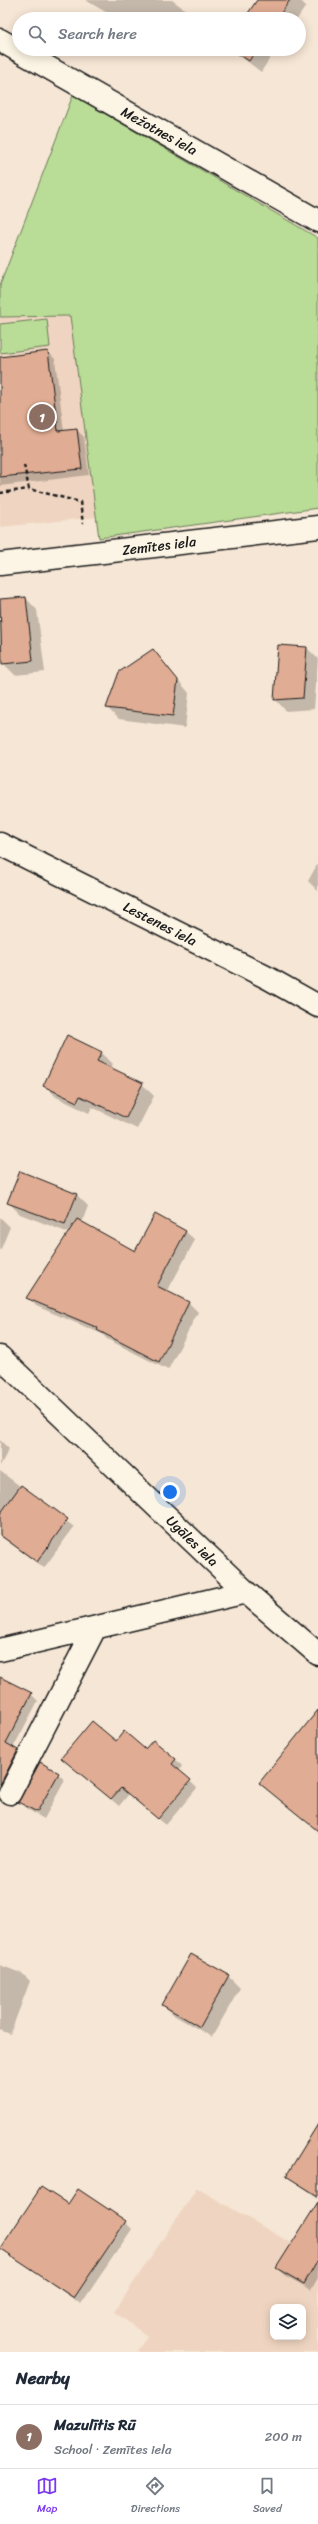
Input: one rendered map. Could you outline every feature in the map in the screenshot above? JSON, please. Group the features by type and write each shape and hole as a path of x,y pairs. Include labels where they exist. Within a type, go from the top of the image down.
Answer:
{"street":[{"name":"Mežotnes iela","path":"0,40 12,47"},
{"name":"Mežotnes iela","path":"28,56 318,221"},
{"name":"Zemītes iela","path":"0,564 318,527"},
{"name":"Lestenes iela","path":"0,844 268,978 318,1006"},
{"name":"Ugāles iela","path":"0,1358 246,1592 318,1654"},
{"path":"0,1650 246,1592"},
{"path":"10,1793 95,1628"}],"path":[{"path":"24,465 29,489"},
{"path":"0,493 29,489 80,502 87,554"}],"shaded area":[{"path":"70,316 98,517 0,527 0,317"},
{"path":"197,2188 318,2259 318,2352 137,2352 147,2336 114,2312"}],"green space":[{"path":"73,95 318,238 318,508 99,538 70,316 0,317 0,285"},
{"path":"47,319 50,347 0,353 0,324"}],"building":[{"path":"257,0 290,0 282,12 249,12"},
{"path":"242,56 252,56 249,61"},
{"path":"48,351 58,431 77,429 82,469 0,477 0,357"},
{"path":"26,597 33,661 2,664 0,599"},
{"path":"278,645 307,647 303,698 274,700"},
{"path":"153,649 178,680 173,716 106,708 119,672"},
{"path":"67,1035 102,1052 97,1061 143,1083 126,1118 80,1096 77,1102 43,1086"},
{"path":"20,1171 77,1194 65,1224 7,1203"},
{"path":"155,1214 186,1231 157,1286 189,1302 159,1362 97,1330 98,1328 26,1298 77,1219 135,1251"},
{"path":"21,1485 68,1519 37,1562 0,1535 0,1514"},
{"path":"0,1677 32,1693 6,1743 18,1750 0,1785"},
{"path":"318,1710 318,1831 259,1783"},
{"path":"92,1721 116,1741 124,1731 145,1749 153,1740 176,1759 172,1764 191,1780 158,1819 121,1788 111,1799 61,1758"},
{"path":"40,1762 59,1773 37,1812 18,1802"},
{"path":"191,1954 229,1975 200,2027 162,2005"},
{"path":"318,2124 318,2196 286,2176"},
{"path":"41,2187 68,2204 78,2189 126,2221 74,2298 0,2249"},
{"path":"318,2202 318,2259 304,2284 276,2268"}],"place":[{"name":"Mazulītis Rū","path":"42,417"}]}
